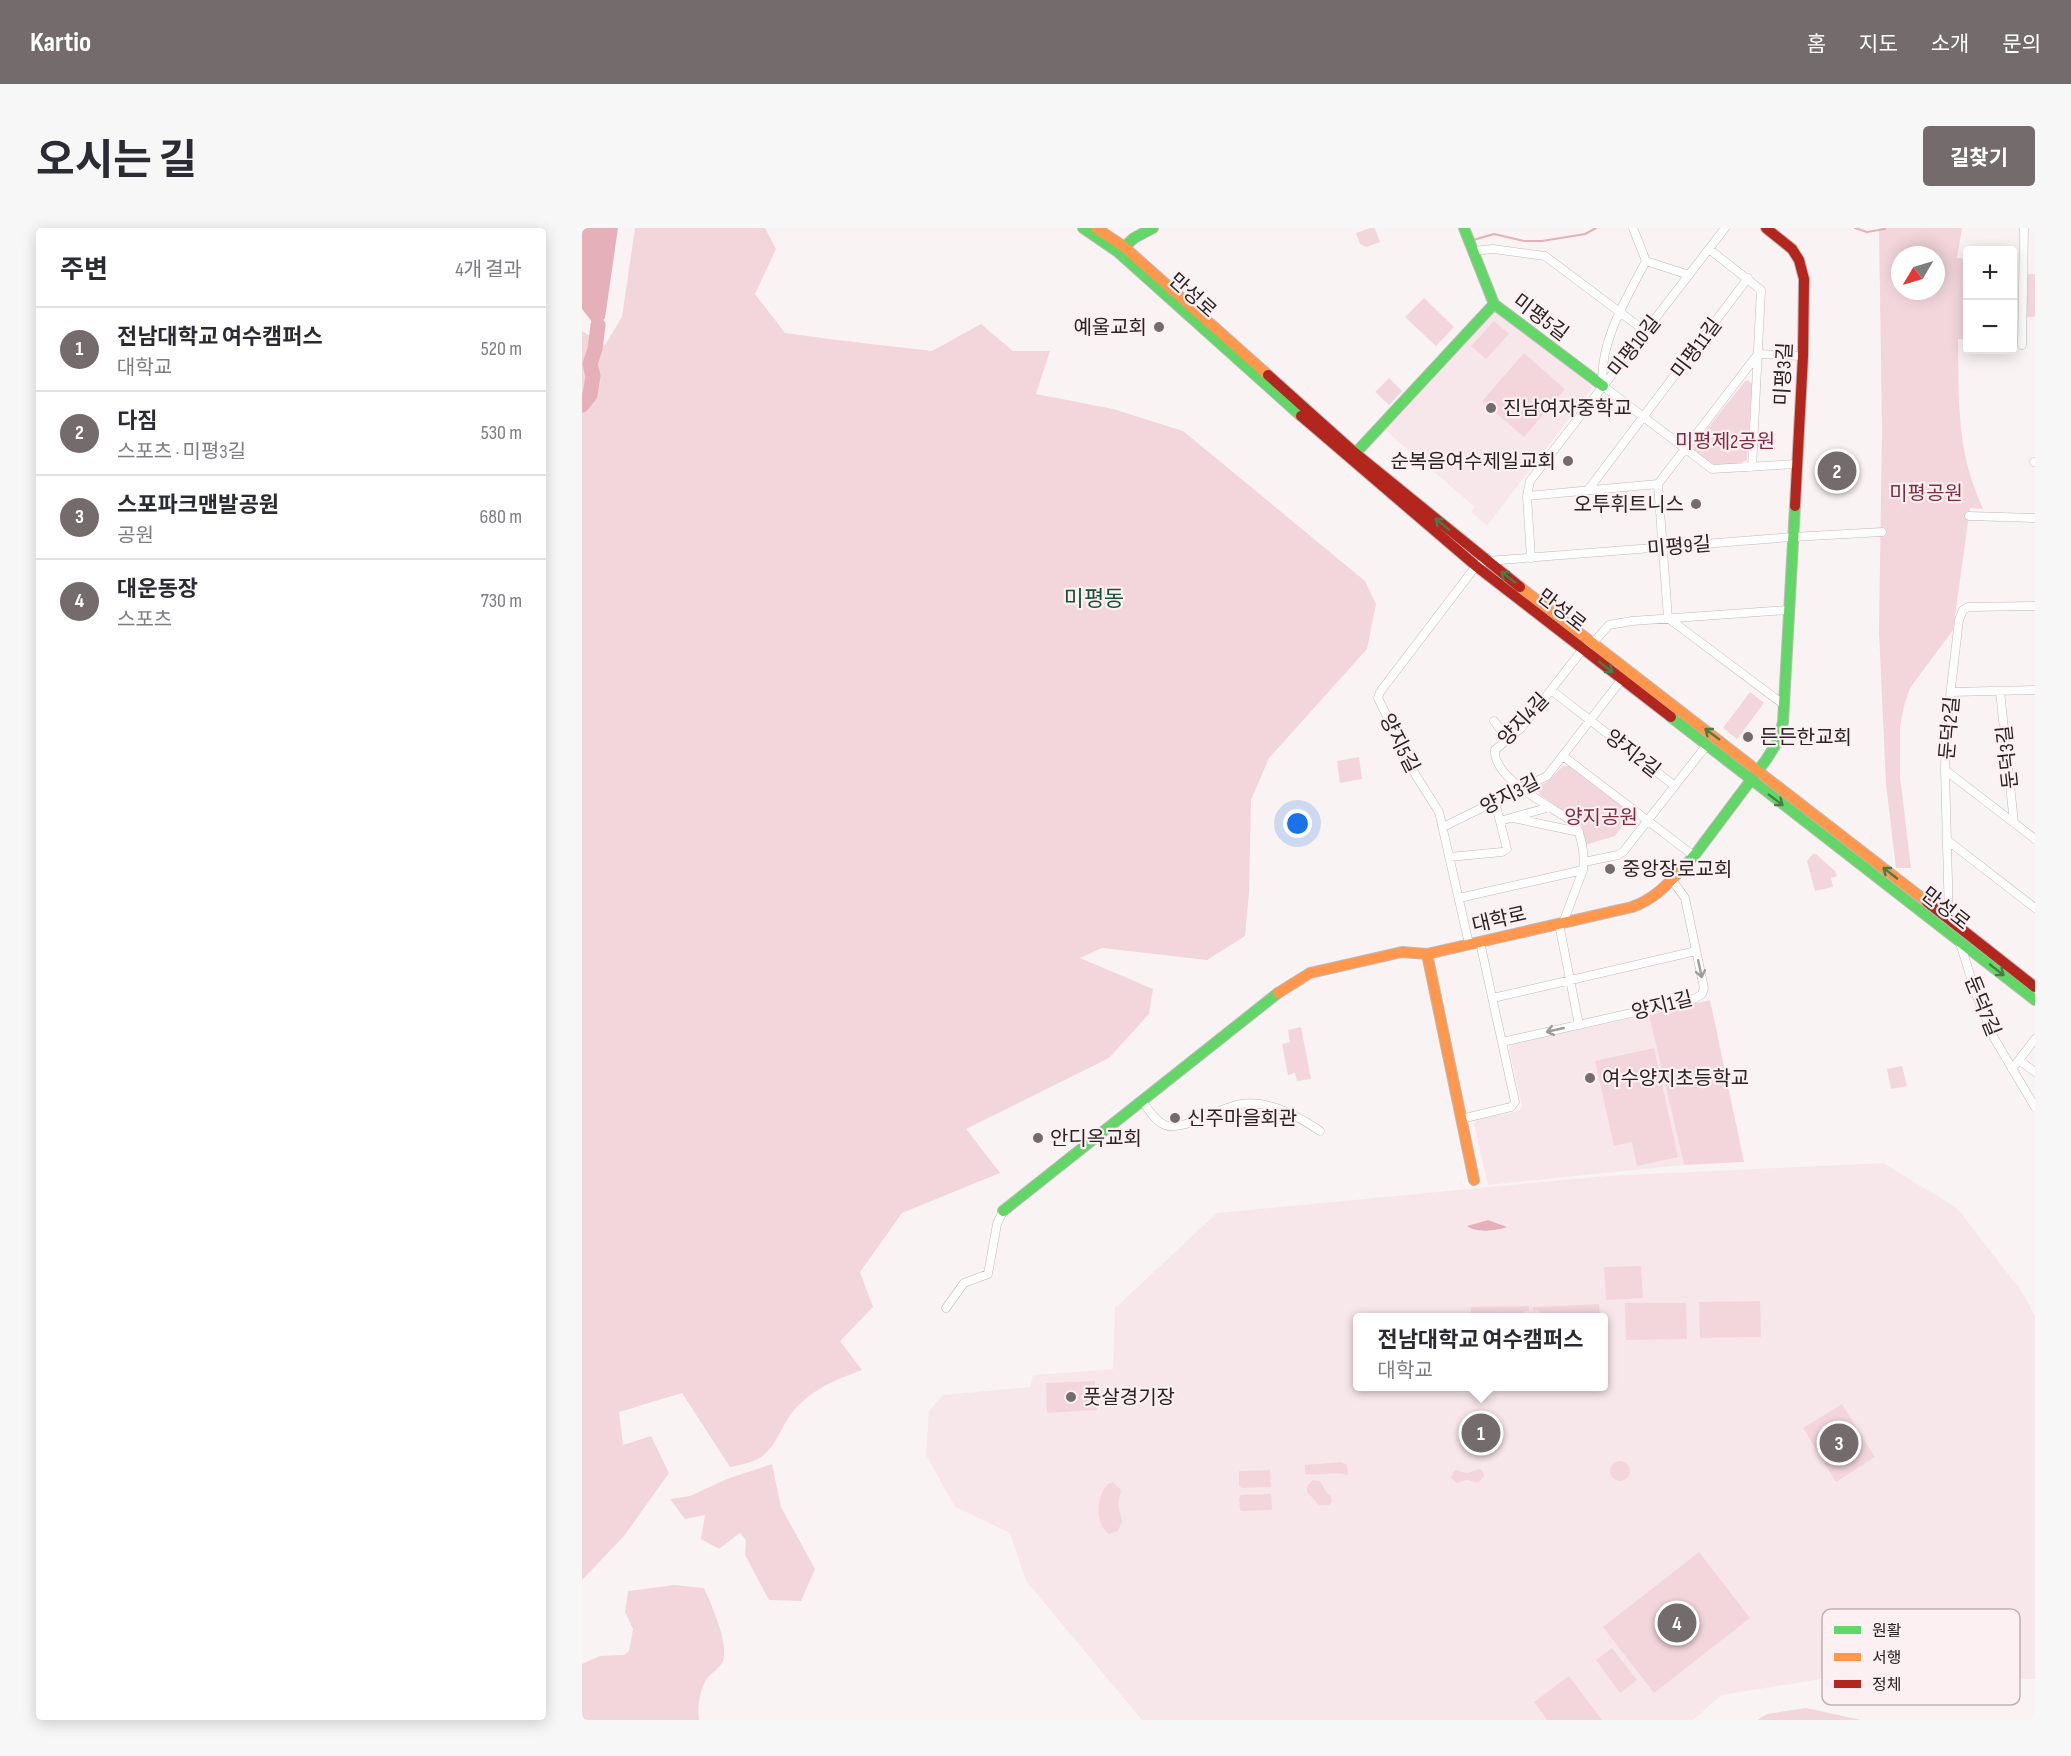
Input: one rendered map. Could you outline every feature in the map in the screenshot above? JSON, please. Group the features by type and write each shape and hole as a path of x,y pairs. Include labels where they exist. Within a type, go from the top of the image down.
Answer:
{"street":[{"name":"만성로","path":"1083,228 1121,249"},
{"name":"만성로","path":"1096,228 1476,566 1759,770 2035,987"},
{"path":"1121,249 1134,237 1153,228"},
{"name":"미평5길","path":"1464,228 1494,304 1603,386"},
{"path":"1634,228 1646,261 1619,311 1602,365 1603,386 1713,470 1797,464"},
{"name":"미평10길","path":"1531,558 1527,496 1529,485 1537,471 1725,228"},
{"name":"미평3길","path":"1751,780 1778,741 1783,722 1803,356 1802,269 1792,249 1766,228"},
{"path":"2022,345 2024,228"},
{"path":"1473,251 1493,249 1545,256 1645,331"},
{"path":"1708,249 1748,278 1759,287 1761,292 1752,467"},
{"path":"1646,261 1689,275"},
{"name":"미평11길","path":"1643,417 1748,278"},
{"path":"1352,456 1494,304"},
{"path":"1758,354 1803,356"},
{"path":"1758,354 1658,484 1662,547 1668,618 1783,704"},
{"path":"1588,490 1643,417"},
{"name":"만성로","path":"1352,456 1487,561 1588,646 1622,679 1706,746 2035,1000"},
{"path":"1527,496 1658,484"},
{"path":"1968,516 2035,518"},
{"name":"미평9길","path":"1476,566 1487,561 1882,532"},
{"name":"양지5길","path":"1475,943 1459,898 1438,809 1415,774 1378,697 1476,566"},
{"name":"둔덕2길","path":"1949,919 1946,730 1958,623 1963,610 1968,608 2035,606"},
{"path":"1588,646 1612,624 1788,610"},
{"name":"양지4길","path":"1523,788 1507,777 1498,766 1495,749 1521,728 1588,646"},
{"name":"양지3길","path":"1443,828 1547,776 1622,679"},
{"path":"1551,690 1591,721"},
{"path":"1952,692 2035,690"},
{"name":"둔덕3길","path":"2000,691 2014,823"},
{"path":"1494,721 1508,739"},
{"name":"양지2길","path":"1591,721 1675,786"},
{"name":"양지2길","path":"1459,898 1621,854 1706,746"},
{"path":"1563,756 1694,856"},
{"path":"1945,770 2035,839"},
{"name":"대학로","path":"1003,1210 1302,976 1402,952 1427,954 1643,903 1659,893 1694,856 1751,780"},
{"path":"1523,788 1573,822 1579,832 1583,866 1561,924 1579,1025"},
{"path":"1449,857 1506,850 1495,802"},
{"path":"1500,821 1551,807"},
{"path":"1513,818 1579,832"},
{"path":"1947,840 2035,908"},
{"name":"양지1길","path":"1502,1042 1698,997 1704,992 1685,898 1672,880"},
{"name":"둔덕7길","path":"1960,941 1984,1016 2035,1107"},
{"path":"1461,1119 1511,1107 1515,1104 1493,998 1475,943"},
{"path":"1493,998 1696,951"},
{"path":"1427,954 1474,1180"},
{"name":"둔덕7길","path":"2012,1069 2035,1039"},
{"path":"2019,1060 2035,1072"},
{"path":"1142,1101 1160,1122 1169,1126 1182,1124 1234,1106 1248,1104 1293,1115 1320,1131"},
{"path":"946,1308 964,1283 988,1274 997,1224 1003,1210"}],"shaded area":[{"path":"582,228 618,228 605,318 598,325 593,323 582,309"},
{"name":"진남여자중학교","path":"1496,310 1593,387 1487,526 1471,512 1475,507 1385,430"},
{"name":"여수양지초등학교","path":"1649,1015 1684,1165 1488,1185 1474,1124 1477,1120 1519,1111 1522,1106 1509,1049 1513,1043"},
{"path":"1883,1163 1957,1208 2022,1292 2035,1316 2035,1679 2020,1679 2020,1609 1822,1609 1822,1679 1722,1695 1693,1720 1142,1720 1026,1581 1010,1533 955,1507 926,1455 929,1411 943,1395 1030,1387 1033,1375 1113,1369 1115,1308 1217,1213 1606,1176"},
{"path":"1488,1220 1507,1227 1486,1231 1467,1226"}],"green space":[{"path":"635,228 765,228 776,249 755,294 785,333 932,351 981,324 1013,351 1050,351 1036,394 1113,409 1183,431 1365,581 1376,604 1367,649 1269,758 1251,800 1249,892 1245,936 1207,960 1102,948 1080,958 1153,989 1149,1014 1109,1058 966,1129 1000,1173 902,1213 860,1272 873,1307 840,1341 862,1370 826,1385 803,1401 795,1409 772,1446 761,1457 730,1467 682,1393 619,1412 623,1445 651,1436 669,1473 624,1536 582,1580 582,331 605,345 622,317"},
{"path":"1375,228 1380,242 1366,247 1360,244 1356,233"},
{"name":"미평공원","path":"1879,228 1962,228 1957,258 1963,259 1963,339 1958,339 1961,426 1968,466 1983,509 1970,508 1953,630 1910,688 1904,706 1900,727 1900,777 1911,868 1896,868 1886,784 1879,632 1882,430"},
{"path":"2027,274 2035,274 2035,317 2026,317"},
{"path":"1424,298 1454,327 1436,346 1405,317"},
{"path":"1494,321 1509,334 1486,359 1471,346"},
{"path":"1524,353 1565,389 1524,437 1482,401"},
{"path":"1389,378 1402,391 1389,405 1375,392"},
{"name":"미평제2공원","path":"1748,380 1752,384 1747,460 1725,466 1702,459 1693,447"},
{"path":"1750,692 1764,703 1737,739 1723,728"},
{"path":"1359,757 1362,779 1340,783 1337,761"},
{"name":"양지공원","path":"1563,766 1569,766 1632,814 1615,836 1585,845 1581,825 1577,820 1540,795 1536,787 1547,782"},
{"path":"1813,854 1816,854 1835,871 1837,876 1831,878 1833,887 1815,891 1807,861"},
{"path":"1710,1000 1744,1162 1684,1165 1649,1015"},
{"path":"1301,1027 1311,1079 1297,1081 1295,1073 1288,1075 1282,1044 1290,1042 1288,1030"},
{"path":"1654,1048 1678,1157 1637,1166 1632,1142 1614,1146 1595,1061"},
{"path":"1902,1066 1907,1086 1891,1089 1887,1069"},
{"path":"1641,1266 1643,1298 1606,1300 1604,1267"},
{"path":"1760,1301 1761,1337 1700,1338 1699,1302"},
{"path":"1625,1303 1686,1303 1687,1339 1626,1340"},
{"path":"1599,1304 1600,1313 1541,1313 1538,1310 1533,1311 1533,1307"},
{"path":"1529,1306 1529,1311 1471,1313 1471,1307"},
{"name":"풋살경기장","path":"1095,1381 1097,1410 1047,1413 1046,1383"},
{"path":"1842,1404 1875,1457 1836,1482 1803,1428"},
{"path":"1616,1461 1624,1461 1630,1467 1630,1475 1624,1481 1616,1481 1610,1475 1610,1467"},
{"path":"1341,1462 1347,1465 1348,1475 1305,1474 1305,1465"},
{"path":"772,1464 781,1507 815,1569 801,1601 769,1600 745,1555 746,1540 740,1533 719,1549 701,1539 705,1515 685,1519 670,1499 690,1496 727,1479"},
{"path":"1480,1469 1484,1476 1478,1483 1467,1480 1456,1483 1451,1477 1455,1470 1467,1473"},
{"path":"1270,1470 1271,1487 1242,1488 1239,1486 1239,1471"},
{"path":"1313,1480 1320,1481 1331,1496 1332,1502 1329,1505 1319,1505 1307,1492 1307,1486"},
{"path":"1113,1482 1121,1490 1118,1504 1122,1521 1118,1531 1109,1534 1101,1524 1098,1510 1104,1489"},
{"path":"1271,1494 1272,1510 1240,1510 1241,1495"},
{"path":"1699,1552 1750,1618 1654,1693 1603,1627"},
{"path":"674,1585 704,1588 722,1636 724,1656 721,1665 703,1685 698,1709 699,1720 582,1720 582,1664 600,1656 624,1655 629,1651 633,1629 625,1612 628,1591"},
{"path":"1612,1648 1637,1680 1620,1693 1596,1660"},
{"path":"1569,1676 1602,1720 1547,1720 1534,1702"},
{"path":"1806,1708 1861,1720 1757,1720 1767,1714"}],"waterway":[{"path":"1473,240 1494,234 1524,241 1542,241 1585,234 1596,228"},
{"path":"1855,228 1867,232 1885,229"},
{"path":"582,405 590,395 593,376 590,364 595,349 598,325"}],"traffic: fast":[{"path":"1083,228 1118,252 1301,416"},
{"path":"1119,252 1134,238 1153,228"},
{"path":"1464,228 1494,304 1603,386"},
{"path":"1351,458 1494,304"},
{"path":"1678,873 1694,856 1778,741 1783,722 1795,506"},
{"path":"1671,717 2035,1000"},
{"path":"1003,1211 1278,993"}],"traffic: slow":[{"path":"1096,228 1123,246 1268,375"},
{"path":"1520,587 1927,902"},
{"path":"1278,993 1310,973 1402,952 1427,954 1632,907 1657,893 1678,873"},
{"path":"1427,954 1474,1180"}],"traffic: jam":[{"path":"1766,228 1792,249 1799,260 1804,279 1803,356 1795,506"},
{"path":"1268,375 1355,453 1520,587"},
{"path":"1301,416 1476,566 1671,717"},
{"path":"1927,902 2035,987"}],"place":[{"name":"예울교회","path":"1159,327"},
{"name":"진남여자중학교","path":"1491,408"},
{"name":"순복음여수제일교회","path":"1568,461"},
{"name":"다짐","path":"1837,471"},
{"name":"오투휘트니스","path":"1696,504"},
{"name":"든든한교회","path":"1748,737"},
{"name":"중앙장로교회","path":"1610,869"},
{"name":"여수양지초등학교","path":"1590,1078"},
{"name":"신주마을회관","path":"1175,1118"},
{"name":"안디옥교회","path":"1038,1138"},
{"name":"풋살경기장","path":"1071,1397"},
{"name":"전남대학교 여수캠퍼스","path":"1481,1433"},
{"name":"스포파크맨발공원","path":"1839,1443"},
{"name":"대운동장","path":"1677,1623"}],"district":[{"name":"미평동","path":"1094,598"}]}
